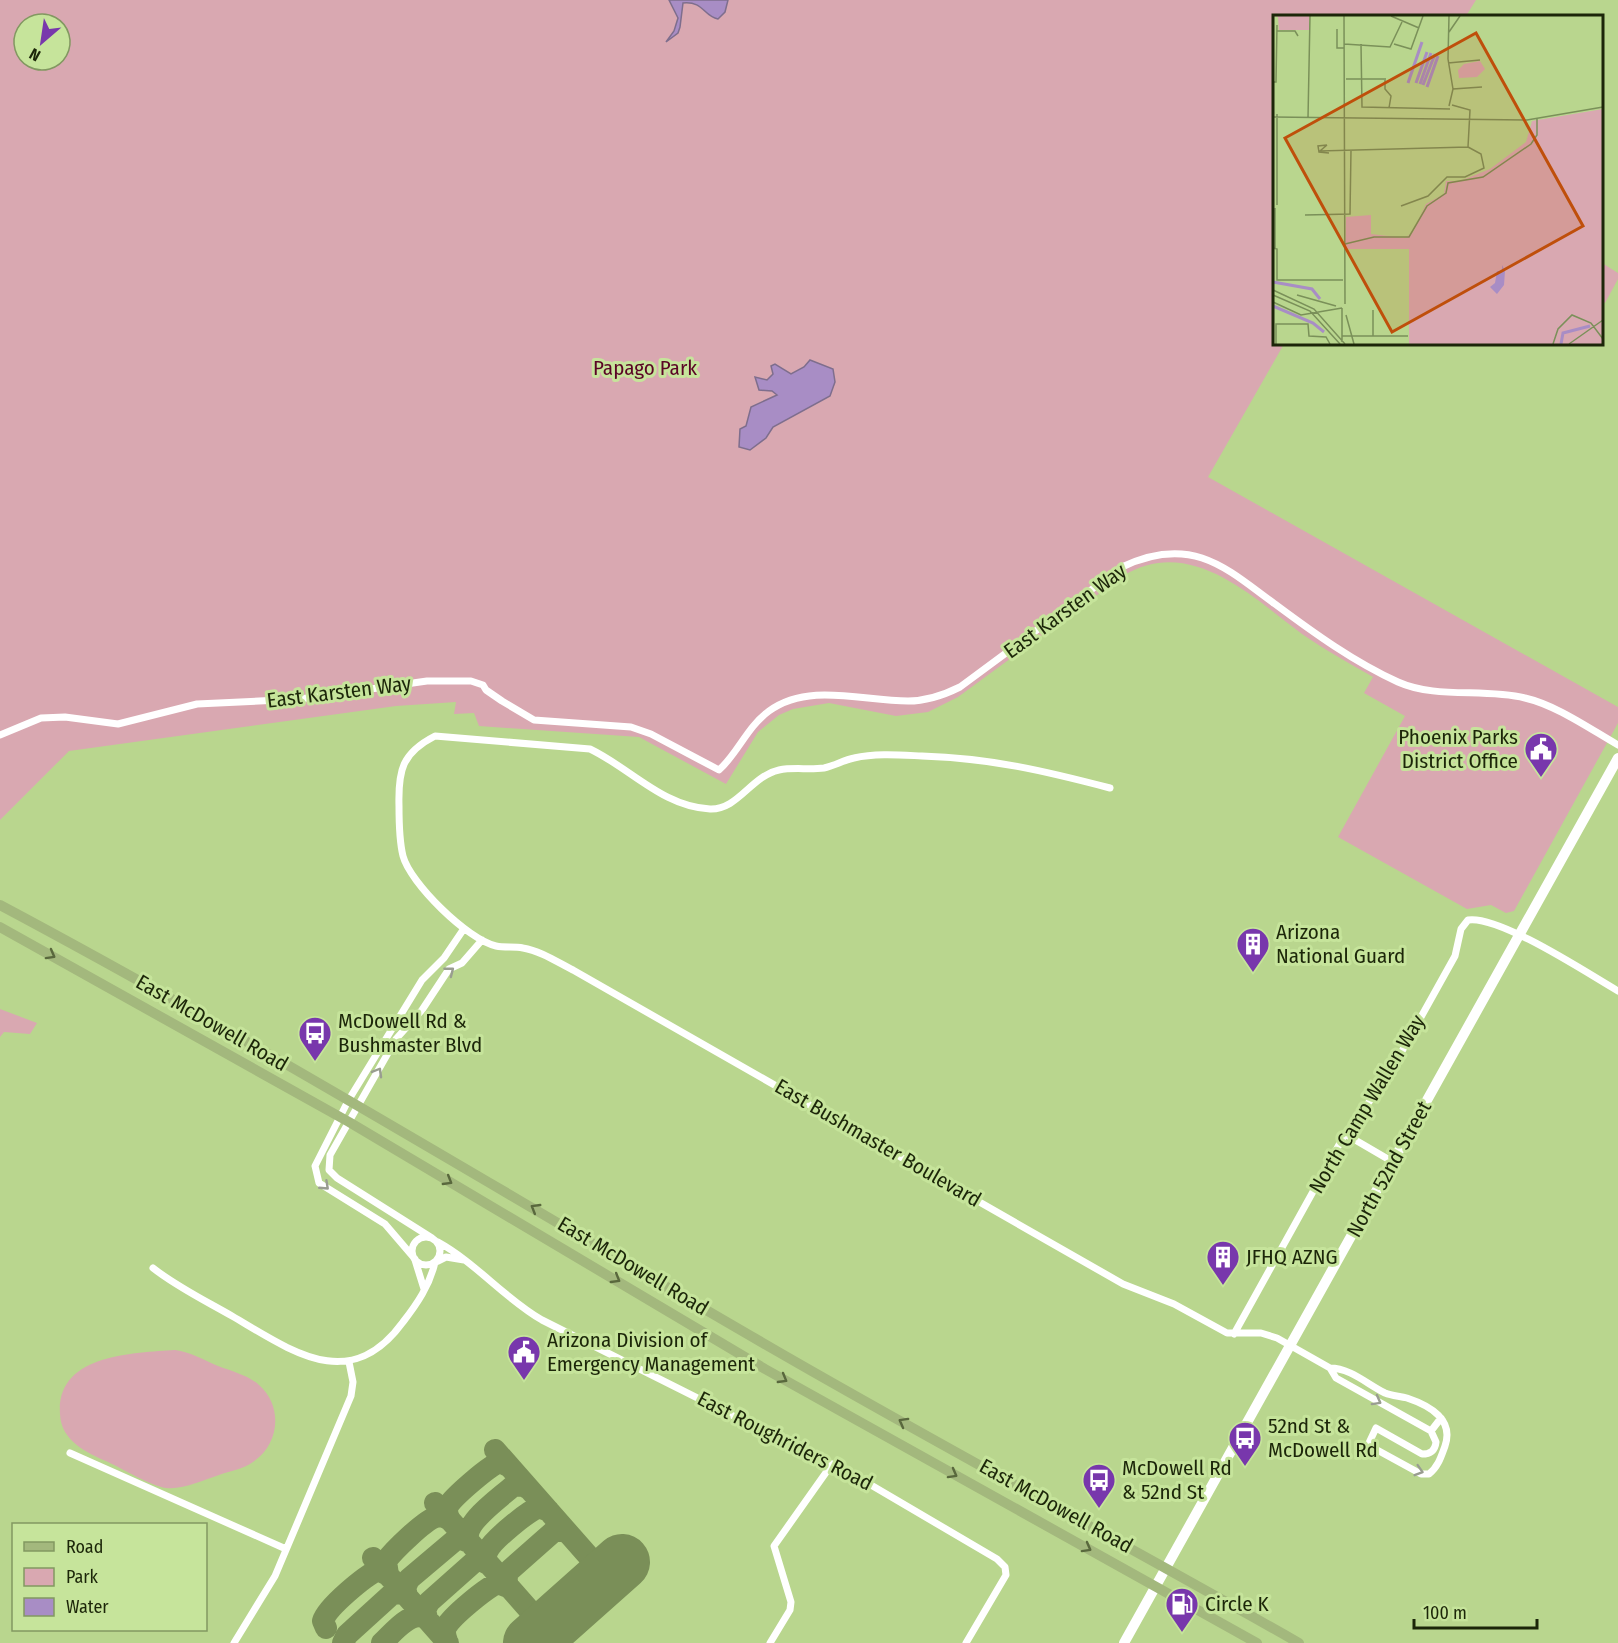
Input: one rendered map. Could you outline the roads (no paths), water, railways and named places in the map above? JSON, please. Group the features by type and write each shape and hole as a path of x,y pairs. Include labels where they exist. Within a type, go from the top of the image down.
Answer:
{"main road":[{"name":"North 52nd Street","path":"1124,1643 1618,758"},
{"name":"East McDowell Road","path":"0,904 353,1104 775,1351 1299,1643"},
{"name":"East McDowell Road","path":"0,927 344,1120 765,1369 1257,1643"}],"street":[{"name":"East Karsten Way","path":"0,735 41,718 65,717 118,724 197,704 290,699 453,680 483,685 486,690 502,701 534,720 631,727 668,742 719,770 730,760 756,721 787,702 815,696 907,701 940,696 960,687 1122,567 1143,558 1167,554 1190,555 1228,570 1339,649 1398,682 1418,688 1524,698 1545,704 1618,745"},
{"name":"East Bushmaster Boulevard","path":"1110,788 1027,766 965,757 899,755 855,758 824,768 779,770 761,776 725,808 710,809 659,793 610,758 590,749 435,736 416,746 403,764 398,783 400,834 406,864 446,914 463,930 496,946 522,948 539,953 573,970 824,1111 1104,1275 1173,1304 1216,1329 1234,1334 1262,1333 1290,1346"},
{"name":"North Camp Wallen Way","path":"1234,1334 1345,1134 1387,1078 1455,956 1461,929 1468,920 1480,918 1502,926 1519,936"},
{"path":"463,930 444,958 422,980 344,1120 316,1160 315,1173 319,1183 385,1224 415,1259 427,1265 446,1257 464,1260"},
{"path":"1519,936 1618,991"},
{"path":"353,1104 396,1039 422,1010 439,981 449,969 462,963 476,950 482,940"},
{"path":"153,1268 280,1344 315,1360 349,1362 381,1348 395,1333 424,1289 440,1255 435,1240 348,1186 329,1170 330,1155 344,1120"},
{"path":"1345,1134 1393,1162"},
{"path":"424,1289 412,1251 415,1242 423,1238 435,1240"},
{"name":"East Roughriders Road","path":"435,1240 460,1255 511,1299 542,1320 832,1464 997,1559 1005,1567 1006,1575 966,1643"},
{"path":"1290,1346 1330,1368 1341,1368 1390,1395 1407,1398 1441,1418 1446,1424 1448,1435 1436,1468 1429,1474 1421,1474 1368,1445 1376,1428 1427,1454 1433,1450 1436,1442 1431,1431 1336,1378 1330,1368"},
{"path":"234,1643 275,1576 319,1477 351,1396 353,1382 349,1362"},
{"path":"1431,1431 1441,1418"},
{"path":"70,1453 286,1549"},
{"path":"770,1643 790,1610 791,1602 774,1546 832,1464"}],"water":[{"path":"669,0 728,0 725,12 718,19 695,4 683,3 678,33 666,42 674,31 678,18"},
{"path":"810,360 833,369 835,382 830,396 773,427 766,438 750,450 739,447 740,429 746,426 751,407 777,395 772,391 759,390 755,377 767,380 773,374 771,366 775,364 791,374 804,367"}],"place":[{"name":"Phoenix Parks District Office","path":"1541,778"},
{"name":"Arizona National Guard","path":"1253,973"},
{"name":"McDowell Rd & Bushmaster Blvd","path":"315,1062"},
{"name":"JFHQ AZNG","path":"1223,1286"},
{"name":"Arizona Division of Emergency Management","path":"524,1381"},
{"name":"52nd St & McDowell Rd","path":"1245,1467"},
{"name":"McDowell Rd & 52nd St","path":"1099,1509"},
{"name":"Circle K","path":"1182,1633"}],"park label":[{"name":"Papago Park","path":"645,368"}]}
